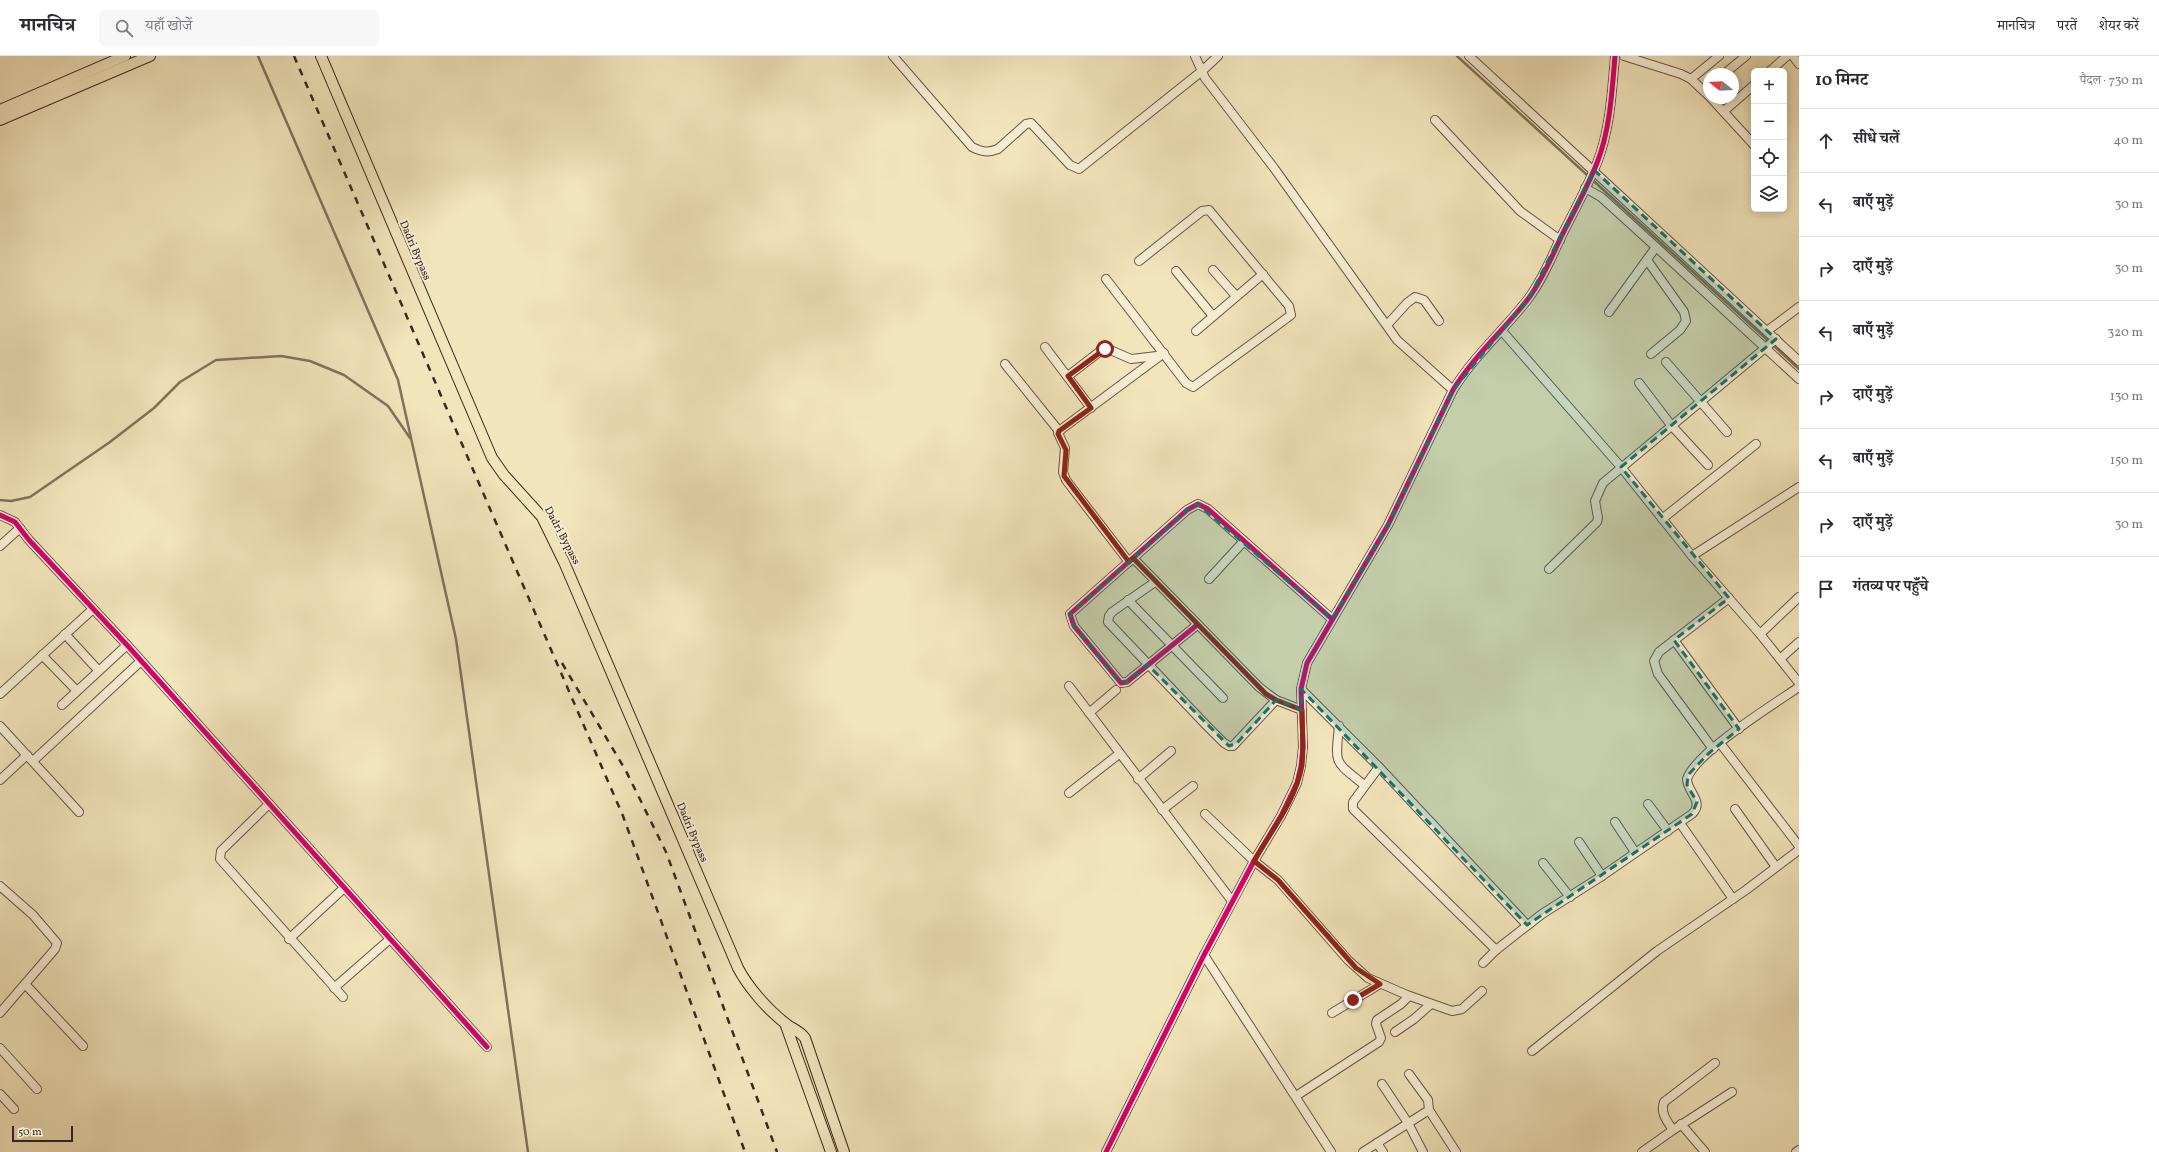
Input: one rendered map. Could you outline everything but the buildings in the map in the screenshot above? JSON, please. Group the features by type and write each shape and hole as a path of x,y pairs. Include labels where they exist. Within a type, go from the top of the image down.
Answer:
{"main road":[{"path":"0,110 125,56"},
{"path":"0,120 150,56"},
{"name":"Dadri Bypass","path":"321,56 492,458 504,475 542,517 581,601 738,968 749,986 785,1024 799,1030 805,1038 844,1152"},
{"name":"Dadri Bypass","path":"785,1024 831,1152"}],"street":[{"path":"893,56 972,147 983,152 992,152 998,149 1026,124 1032,123 1070,165 1079,169 1202,71 1218,56"},
{"path":"1195,56 1202,71 1397,340 1453,390"},
{"path":"1469,56 1592,172 1767,331 1771,343 1797,356"},
{"path":"1106,1152 1204,955 1254,861 1281,816 1297,783 1302,766 1301,689 1307,663 1388,525 1453,390 1462,375 1502,331 1529,298 1542,276 1586,186 1604,140 1610,110 1615,56"},
{"path":"1624,56 1691,79 1703,88"},
{"path":"1691,79 1719,56"},
{"path":"1731,68 1746,56"},
{"path":"1773,68 1786,56"},
{"path":"1793,56 1799,64"},
{"path":"1724,111 1751,88"},
{"path":"1717,104 1751,142"},
{"path":"1435,120 1515,206 1530,220 1560,240"},
{"path":"1586,186 1601,197 1656,247 1771,343 1799,379"},
{"path":"1106,279 1162,354 1190,386 1196,386 1291,315 1289,306 1212,212 1206,209 1139,261"},
{"path":"1610,312 1656,247"},
{"path":"1648,260 1684,312 1686,321 1680,330 1651,354"},
{"path":"1214,270 1236,296"},
{"path":"1176,271 1213,316"},
{"path":"1196,331 1263,274"},
{"path":"1387,325 1406,303 1415,297 1424,300 1439,321"},
{"path":"1767,331 1799,307"},
{"path":"1502,331 1621,467 1692,556 1760,634 1799,683"},
{"path":"1549,569 1597,522 1598,518 1595,505 1597,495 1603,483 1771,343"},
{"path":"1045,347 1091,408"},
{"path":"1068,376 1103,349 1108,349 1131,359 1162,354"},
{"path":"1059,431 1162,354"},
{"path":"1666,362 1702,401 1727,432"},
{"path":"1005,364 1059,431 1058,434 1066,450 1064,476 1131,560 1155,582 1259,687 1276,700 1302,710"},
{"path":"1639,383 1671,425 1708,465"},
{"path":"1662,519 1756,444"},
{"path":"1692,556 1799,487"},
{"path":"1197,625 1127,682 1121,683 1074,626 1070,618 1072,610 1196,504 1208,509 1332,619"},
{"path":"0,515 13,520 29,540 141,660 486,1047"},
{"path":"0,546 20,528"},
{"path":"1209,578 1244,541"},
{"path":"1155,582 1128,600 1109,616 1108,622 1228,746 1234,746 1276,700"},
{"path":"1760,634 1799,597"},
{"path":"1713,749 1654,667 1655,657 1674,640 1729,598"},
{"path":"1128,600 1223,698"},
{"path":"0,694 93,609"},
{"path":"65,634 98,670"},
{"path":"1674,640 1739,729"},
{"path":"1780,659 1799,642"},
{"path":"62,705 98,670 127,645"},
{"path":"42,655 77,691"},
{"path":"33,761 141,660"},
{"path":"1069,686 1119,754 1232,901"},
{"path":"1483,963 1496,950 1527,925 1602,876 1692,814 1697,807 1697,802 1687,785 1688,775 1720,743 1799,687"},
{"path":"1301,689 1379,767 1527,925"},
{"path":"1089,713 1116,690"},
{"path":"0,726 79,812"},
{"path":"1339,726 1336,754 1337,762 1364,785"},
{"path":"1720,743 1799,846"},
{"path":"1138,779 1171,751"},
{"path":"1069,793 1119,754"},
{"path":"0,780 27,755"},
{"path":"1379,767 1364,785 1353,802 1354,812 1496,950"},
{"path":"1162,810 1193,786"},
{"path":"269,804 221,851 220,859 343,997"},
{"path":"1648,804 1668,831"},
{"path":"1735,809 1776,867"},
{"path":"1205,814 1289,892 1356,968 1380,984 1431,1004 1455,1011 1462,1009 1482,991"},
{"path":"1615,822 1635,852"},
{"path":"1680,823 1733,899"},
{"path":"1579,842 1602,876"},
{"path":"1532,1051 1657,951 1733,899 1799,850"},
{"path":"1543,863 1570,897"},
{"path":"0,886 25,907 57,941 54,949 0,1013"},
{"path":"289,938 344,888"},
{"path":"334,988 390,939"},
{"path":"1204,955 1331,1152"},
{"path":"25,984 83,1046"},
{"path":"1332,1013 1380,984"},
{"path":"1296,1096 1379,1042 1381,1038 1376,1024 1377,1020 1403,1003 1409,996"},
{"path":"1395,1032 1417,1017 1431,1004"},
{"path":"0,1048 37,1089"},
{"path":"1673,1130 1664,1116 1662,1108 1664,1102 1715,1063"},
{"path":"1409,1074 1428,1100 1429,1110 1456,1152"},
{"path":"1382,1084 1408,1123 1423,1152"},
{"path":"1642,1152 1681,1124 1732,1092"},
{"path":"0,1094 14,1109"},
{"path":"1363,1152 1408,1123 1424,1115 1429,1110"},
{"path":"1681,1124 1706,1152"},
{"path":"1377,1143 1383,1152"}],"highlighted area":[{"path":"1594,170 1776,339 1621,467 1729,598 1674,640 1739,729 1709,753 1688,775 1687,785 1697,802 1692,814 1527,925 1301,689 1302,710 1276,700 1237,743 1229,746 1148,665 1127,682 1118,681 1074,626 1070,614 1187,510 1198,504 1332,619 1388,525 1453,390 1529,298"}],"waterway":[{"path":"258,56 398,380 456,639 528,1152"},
{"path":"1457,56 1799,369"},
{"path":"0,500 11,501 30,497 110,442 154,408 180,382 216,360 281,356 310,361 344,375 388,406 410,438"}],"railway":[{"path":"294,56 623,816 745,1152"},
{"path":"562,663 626,771 666,852 777,1152"}],"cycle path":[{"path":"1106,1152 1204,955 1254,861 1281,816 1297,783 1303,747 1301,689 1307,663 1388,525 1453,390 1470,366 1519,310 1538,284 1589,181 1597,163 1608,124 1615,56"},
{"path":"1197,625 1127,682 1121,683 1074,626 1070,614 1187,510 1198,504 1208,509 1332,619"},
{"path":"0,515 15,522 29,540 127,645 487,1047"}],"route":[{"path":"1105,349 1100,351 1068,376 1091,408 1059,431 1058,434 1066,450 1063,472 1064,476 1070,486 1129,562 1133,558 1186,614 1266,694 1276,700 1302,710 1302,766 1297,783 1281,816 1254,861 1278,880 1356,968 1368,978 1380,984 1353,1000"}]}
